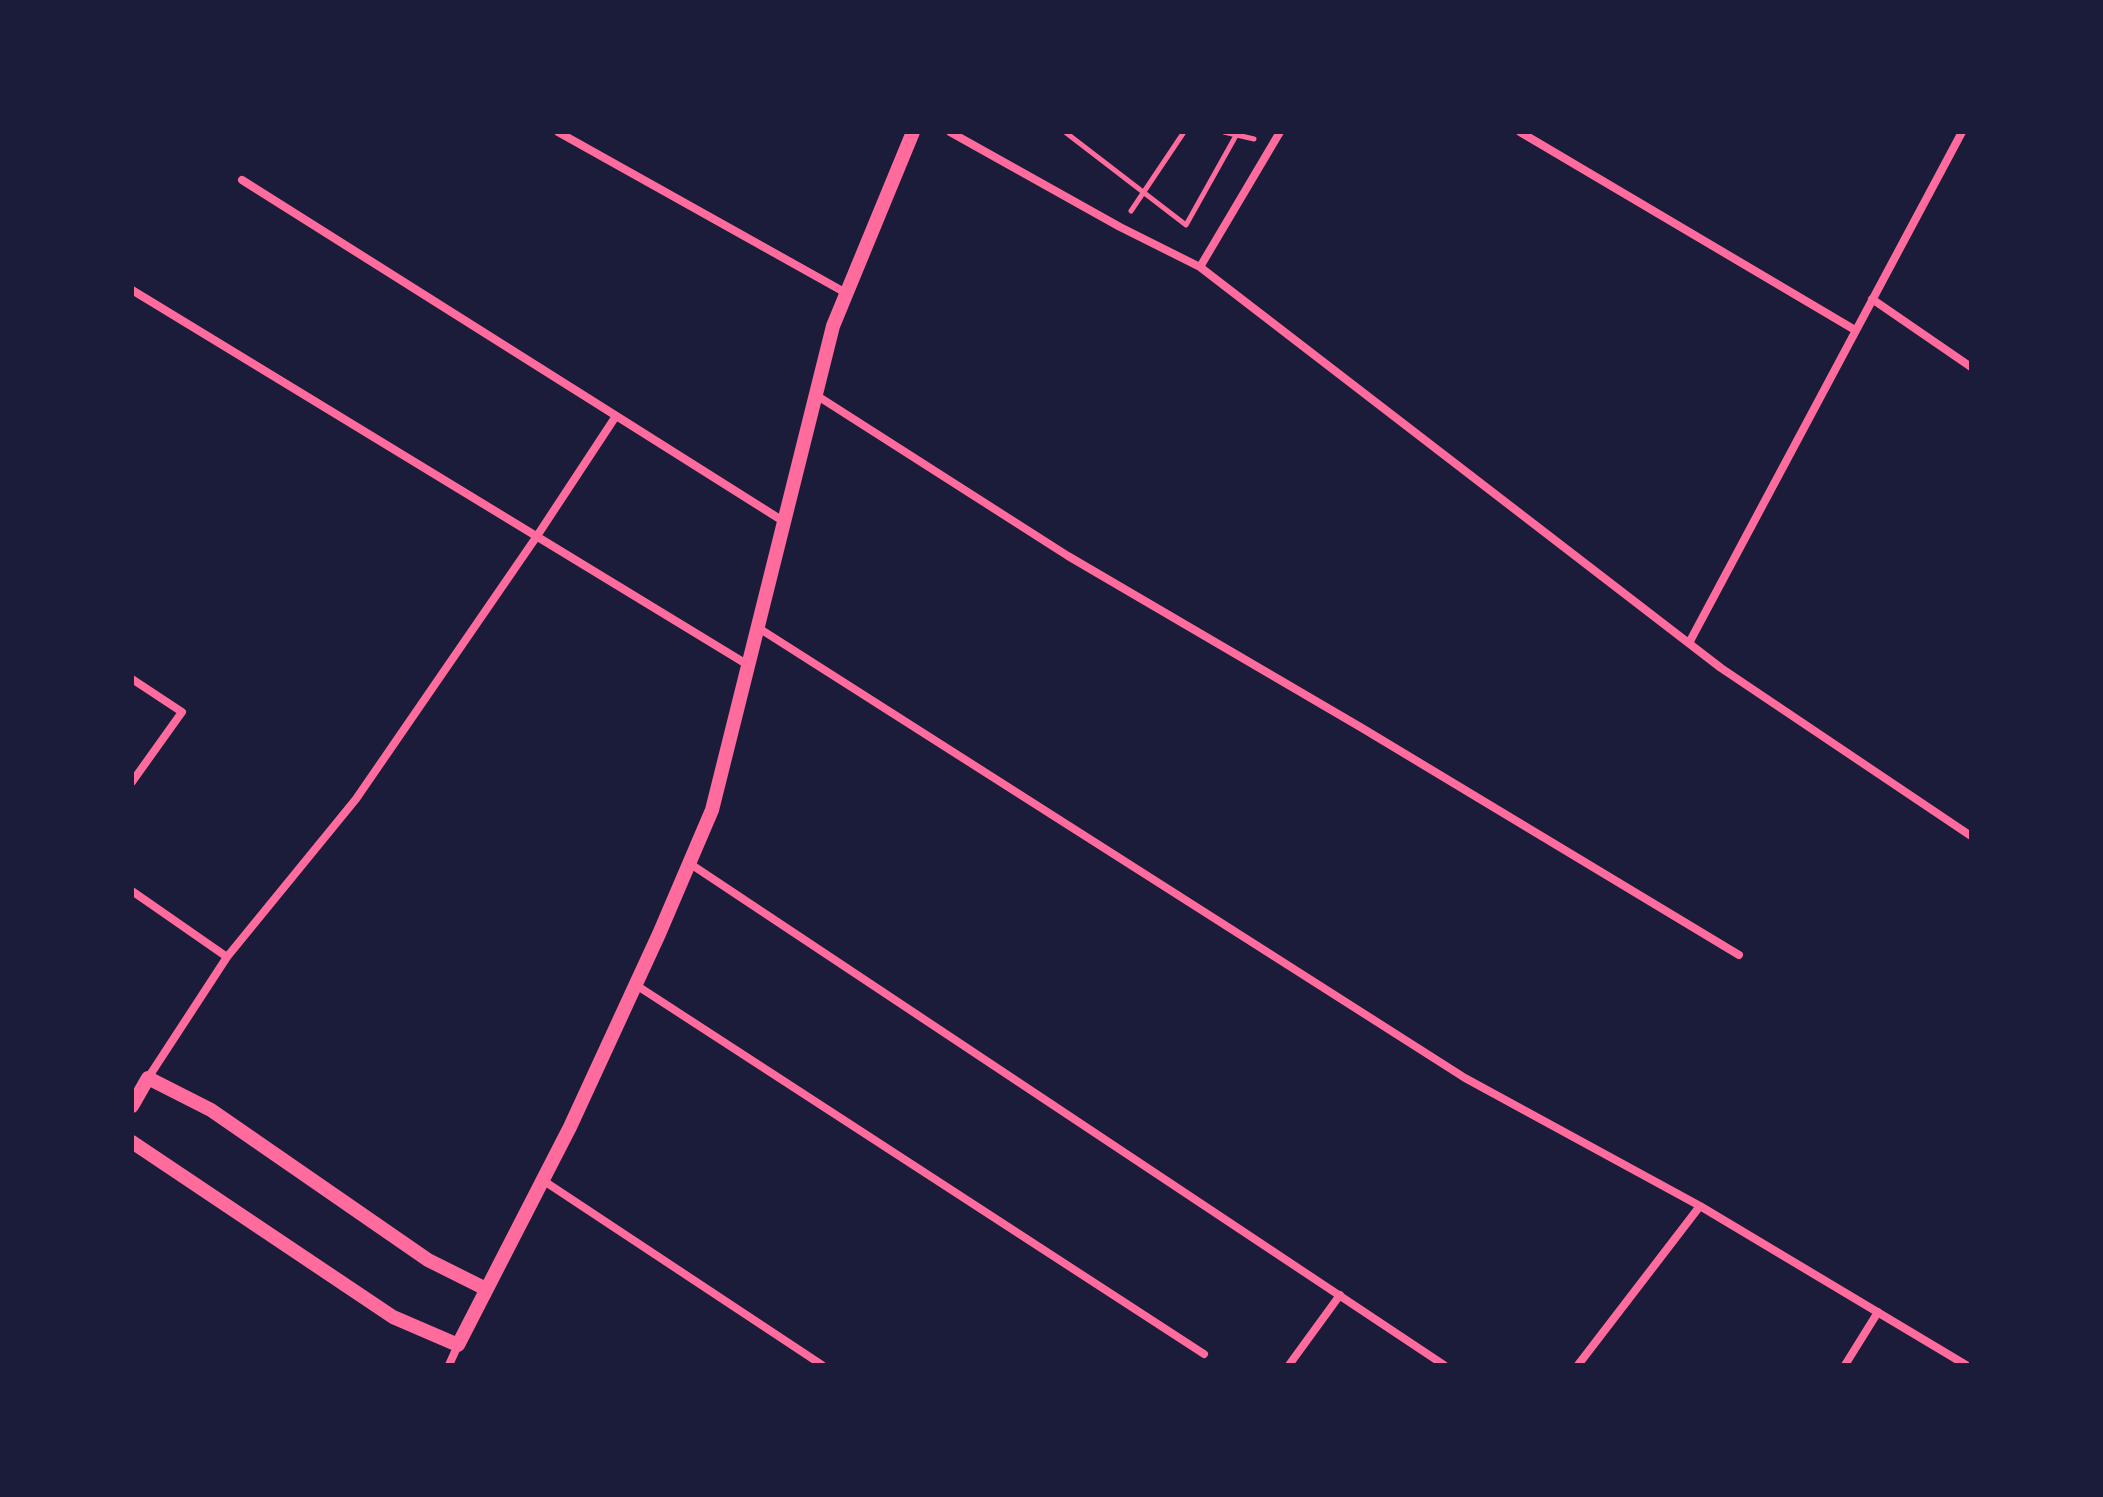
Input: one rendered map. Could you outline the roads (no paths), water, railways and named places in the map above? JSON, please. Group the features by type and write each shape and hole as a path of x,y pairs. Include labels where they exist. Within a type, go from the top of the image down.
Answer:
{"street":[{"path":"558,132 846,293"},
{"path":"449,1365 544,1181 636,985 712,810 833,326 913,132"},
{"path":"950,132 1120,227 1200,267 1721,668 1971,836"},
{"path":"1200,267 1280,132"},
{"path":"1520,132 1855,330"},
{"path":"1689,643 1962,132"},
{"path":"242,180 783,521"},
{"path":"132,290 748,665"},
{"path":"1872,299 1971,367"},
{"path":"816,395 1068,556 1362,728 1739,955"},
{"path":"132,1106 227,957 356,799 616,416"},
{"path":"757,627 1465,1078 1700,1206 1966,1365"},
{"path":"132,679 182,712 132,782"},
{"path":"689,863 1444,1365"},
{"path":"132,891 227,957"},
{"path":"636,985 1204,1354"},
{"path":"148,1078 211,1110 428,1260 486,1289"},
{"path":"132,1142 393,1317 458,1345"},
{"path":"544,1181 822,1365"},
{"path":"1578,1365 1700,1206"},
{"path":"1289,1365 1340,1295"},
{"path":"1845,1365 1878,1312"}]}
